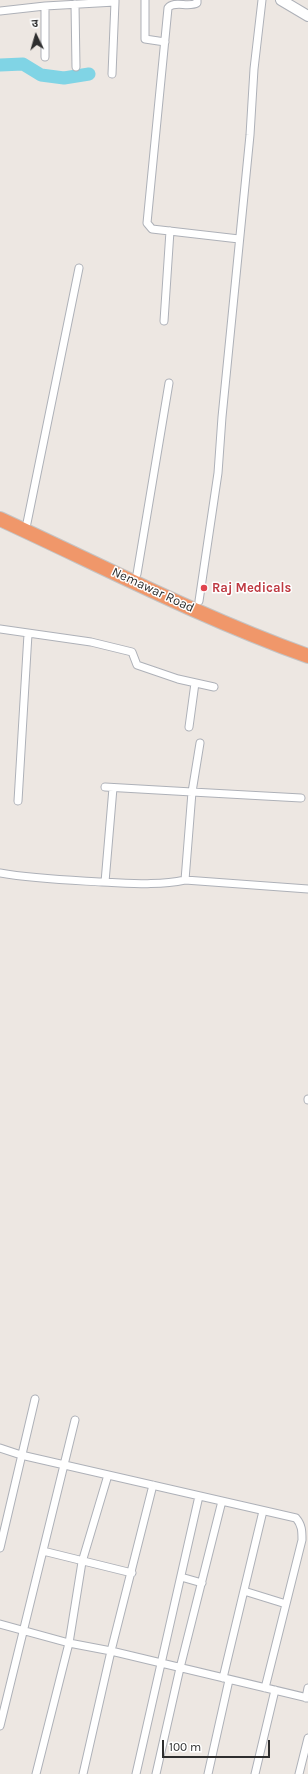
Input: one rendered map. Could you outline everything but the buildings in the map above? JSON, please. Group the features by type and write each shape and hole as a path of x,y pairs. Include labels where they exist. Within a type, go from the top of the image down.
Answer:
{"highway":[{"name":"Nemawar Road","path":"0,511 27,523 54,538 199,601 220,616 308,647"},
{"name":"Nemawar Road","path":"0,519 220,616 272,643 308,656"}],"street":[{"path":"145,0 145,39 165,42"},
{"path":"197,0 197,3 193,5 170,5 168,8 147,220 148,226 152,229 239,239"},
{"path":"199,601 218,473 262,0"},
{"path":"281,0 308,16"},
{"path":"0,11 115,1 112,74"},
{"path":"74,4 76,67"},
{"path":"45,6 45,57"},
{"path":"164,322 170,231"},
{"path":"27,523 79,268"},
{"path":"137,574 169,383"},
{"path":"0,629 91,642 132,652 137,665 178,679 214,687"},
{"path":"18,801 28,634"},
{"path":"189,727 195,683"},
{"path":"185,880 192,792 200,743"},
{"path":"105,882 109,788 301,798"},
{"path":"0,873 34,879 169,883 185,880 308,889"},
{"path":"0,1548 35,1399"},
{"path":"0,1726 75,1420"},
{"path":"0,1448 21,1455 296,1518 300,1522 302,1529 302,1540 265,1688"},
{"path":"36,1774 69,1643 82,1561 108,1475"},
{"path":"83,1774 111,1651 153,1486"},
{"path":"136,1774 199,1496"},
{"path":"156,1774 180,1668 222,1501"},
{"path":"208,1774 244,1591 263,1511"},
{"path":"43,1551 132,1572"},
{"path":"180,1577 202,1582"},
{"path":"244,1591 286,1604"},
{"path":"0,1624 23,1629 69,1643 111,1651 160,1664 307,1698 308,1688"},
{"path":"255,1774 275,1690"},
{"path":"299,1774 308,1738"}],"waterway":[{"path":"0,65 23,64 41,75 64,78 89,74"}],"place":[{"name":"Raj Medicals","path":"204,588"}]}
